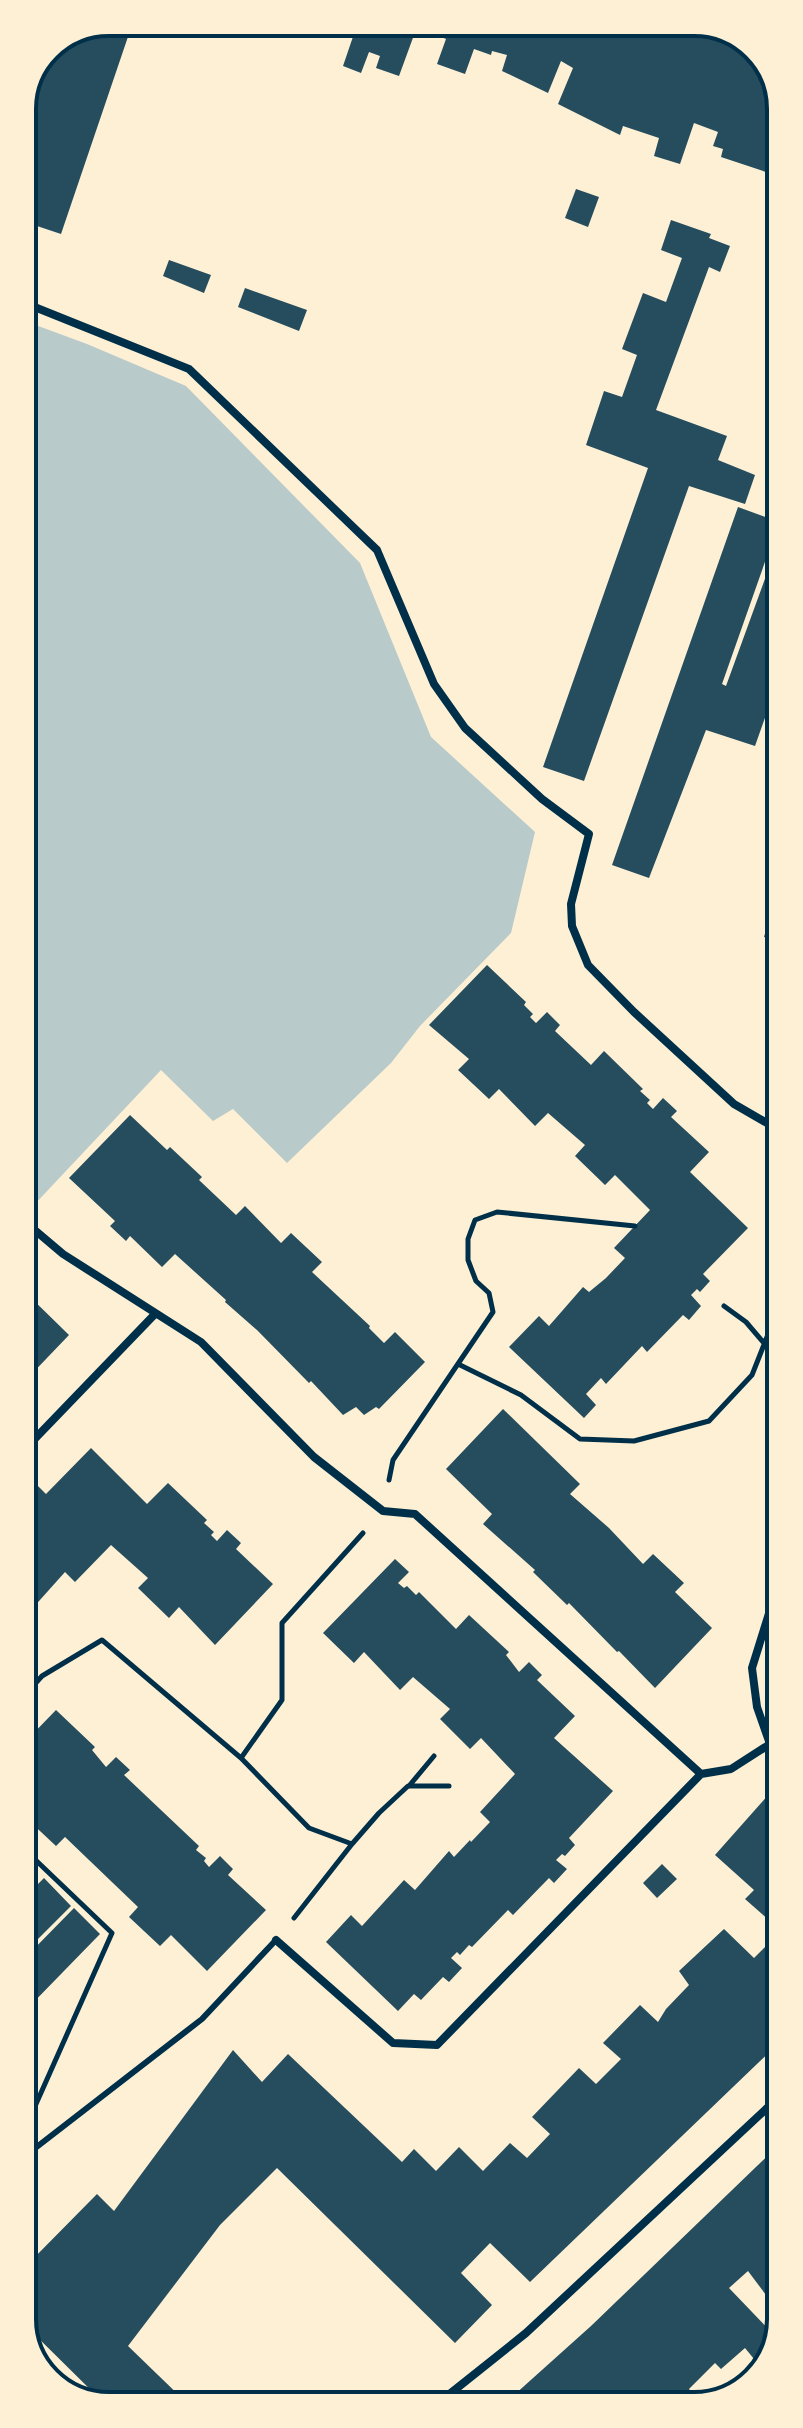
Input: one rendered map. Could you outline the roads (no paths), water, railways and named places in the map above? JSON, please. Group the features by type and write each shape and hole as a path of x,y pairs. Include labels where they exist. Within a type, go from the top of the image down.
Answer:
{"street":[{"path":"36,308 189,369 377,550 434,684 465,728 542,799 589,834 571,904 572,926 588,965 734,1104 767,1123"},
{"path":"36,1231 63,1254 201,1342 314,1457 383,1511 415,1514 701,1774"},
{"path":"36,1438 155,1314"},
{"path":"767,1620 752,1668 757,1707 767,1735"},
{"path":"276,1940 393,2043 437,2045 701,1774 731,1769 767,1746"},
{"path":"452,2392 526,2333 767,2108"}],"lane":[{"path":"36,2147 202,2019 276,1940"}]}
